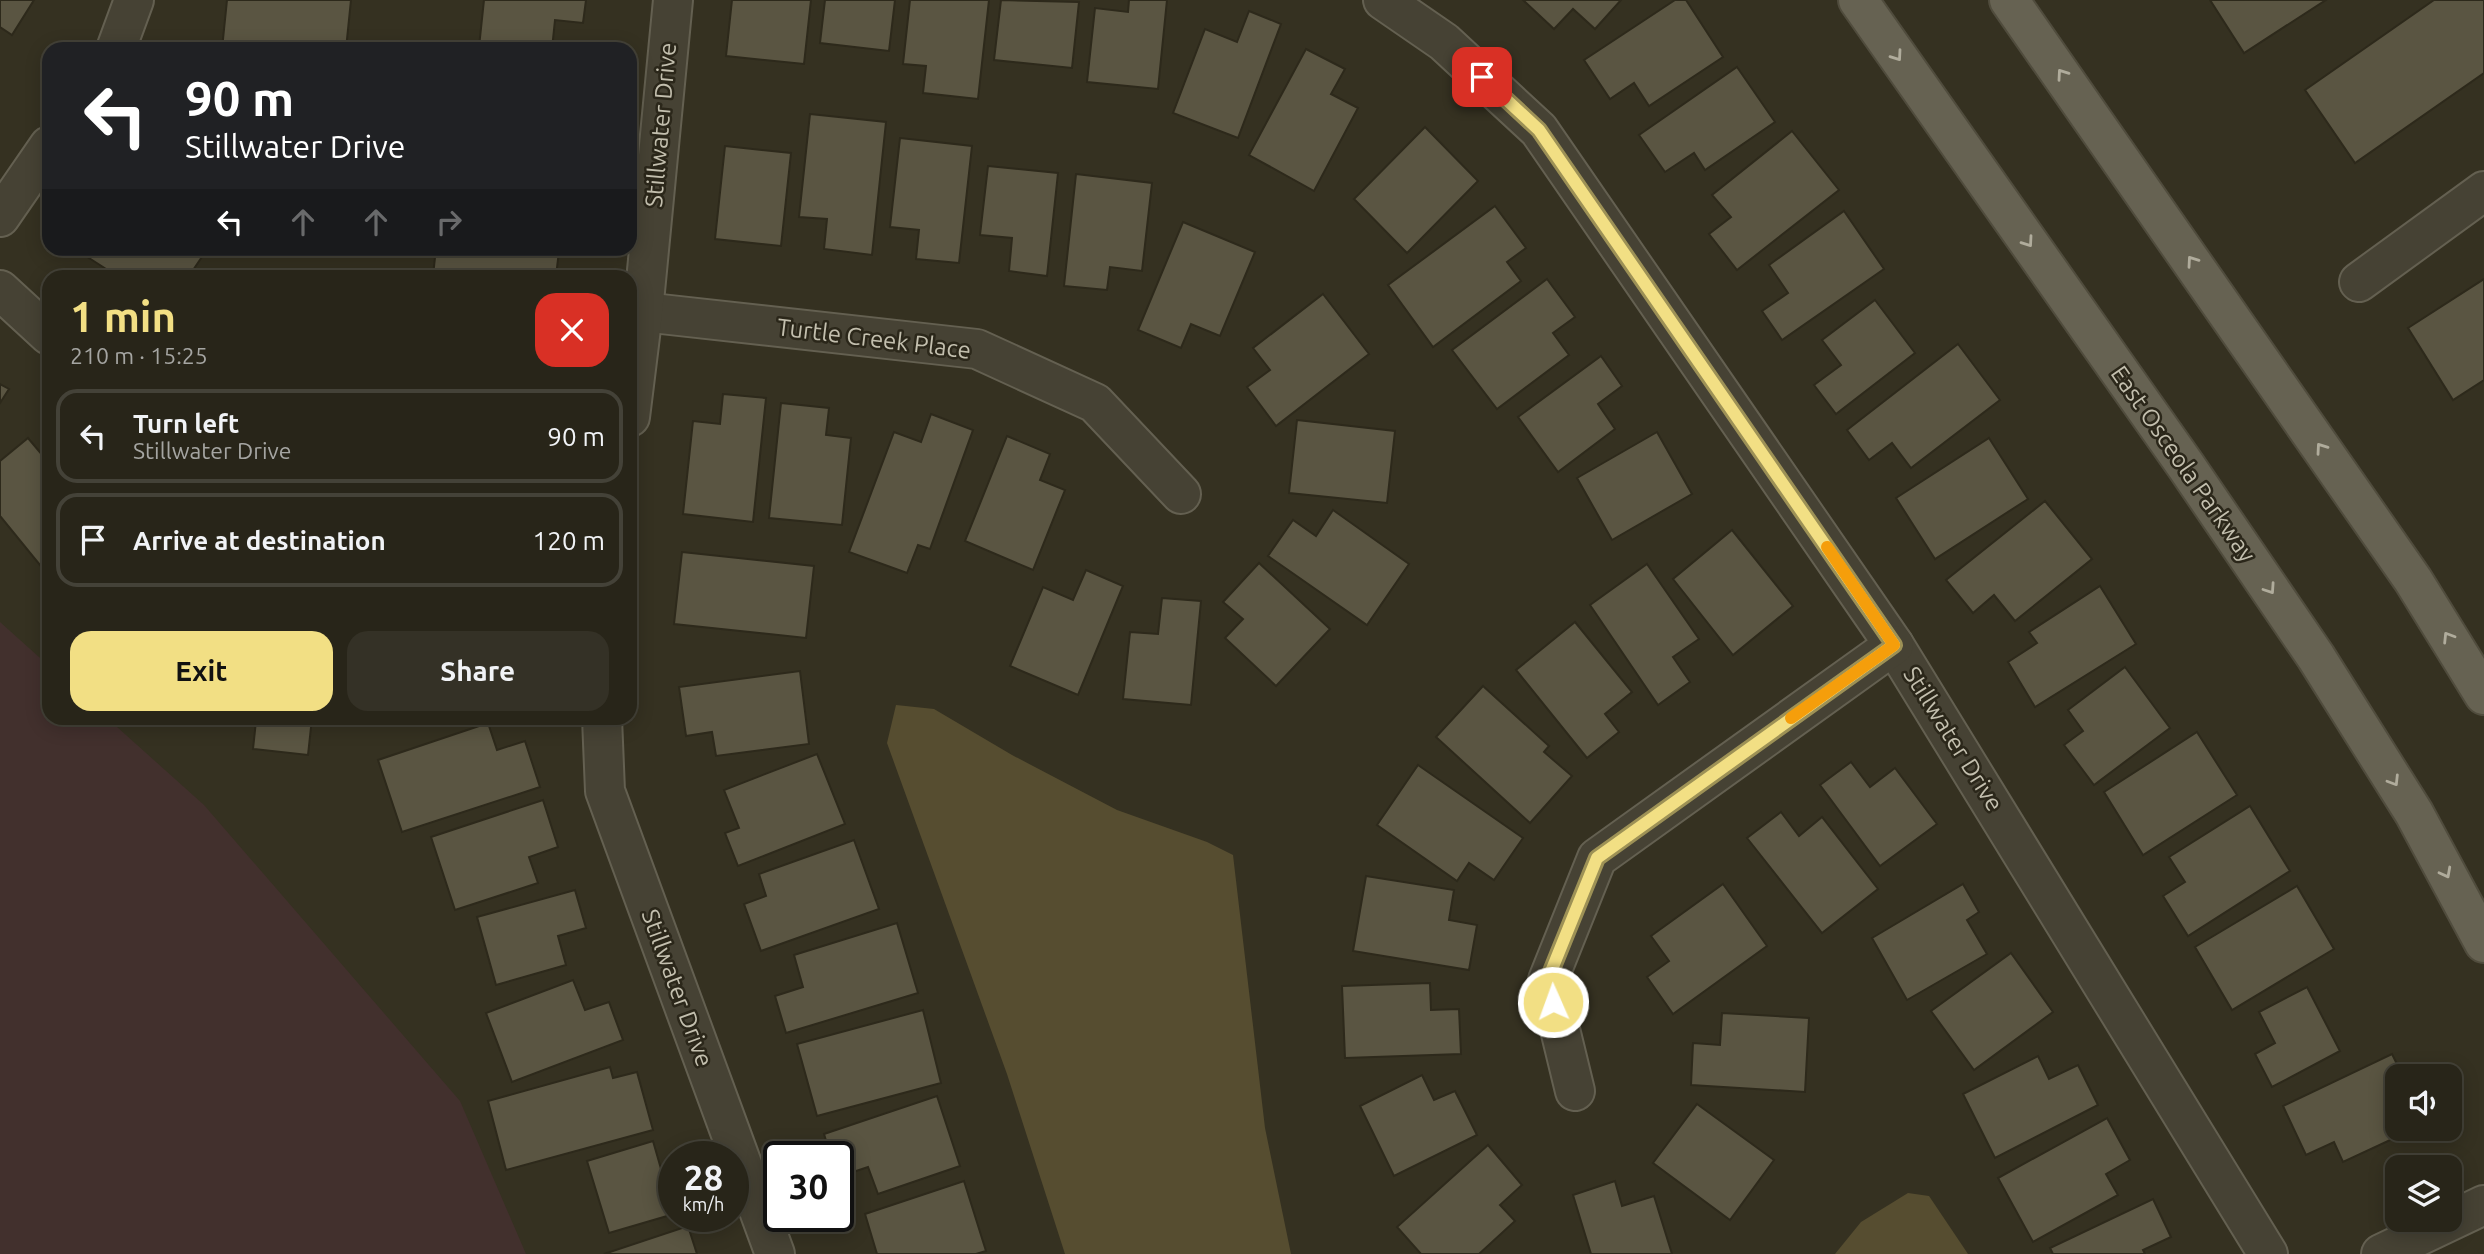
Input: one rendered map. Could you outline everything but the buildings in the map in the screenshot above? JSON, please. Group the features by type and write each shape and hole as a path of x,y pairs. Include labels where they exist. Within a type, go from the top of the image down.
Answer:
{"main road":[{"name":"East Osceola Parkway","path":"1858,0 2178,455 2316,657 2414,813 2484,943"},
{"path":"2010,0 2413,580 2484,695"}],"street":[{"path":"119,42 134,0"},
{"name":"Stillwater Drive","path":"637,360 673,0"},
{"name":"Stillwater Drive","path":"1383,0 1444,42 1539,130 1894,645 2269,1254"},
{"path":"0,217 42,156"},
{"path":"2359,282 2484,191"},
{"path":"0,290 42,329"},
{"name":"Turtle Creek Place","path":"643,312 977,349 1095,403 1181,495"},
{"path":"1575,1091 1548,979 1597,858 1894,645"},
{"name":"Stillwater Drive","path":"602,725 605,791 775,1254"},
{"path":"2381,1254 2484,1205"}],"shaded area":[{"path":"0,622 42,660 42,725 115,725 204,805 460,1101 526,1254 0,1254"},
{"path":"896,705 934,709 1012,755 1117,810 1207,842 1233,855 1265,1128 1291,1254 1065,1254 1007,1074 887,743"},
{"path":"1908,1193 1929,1196 1968,1254 1835,1254 1861,1222"}],"slow traffic":[{"path":"1791,718 1894,645 1827,547"}],"route":[{"path":"1482,77 1539,130 1894,645 1597,858 1548,979 1553,1002"}]}
